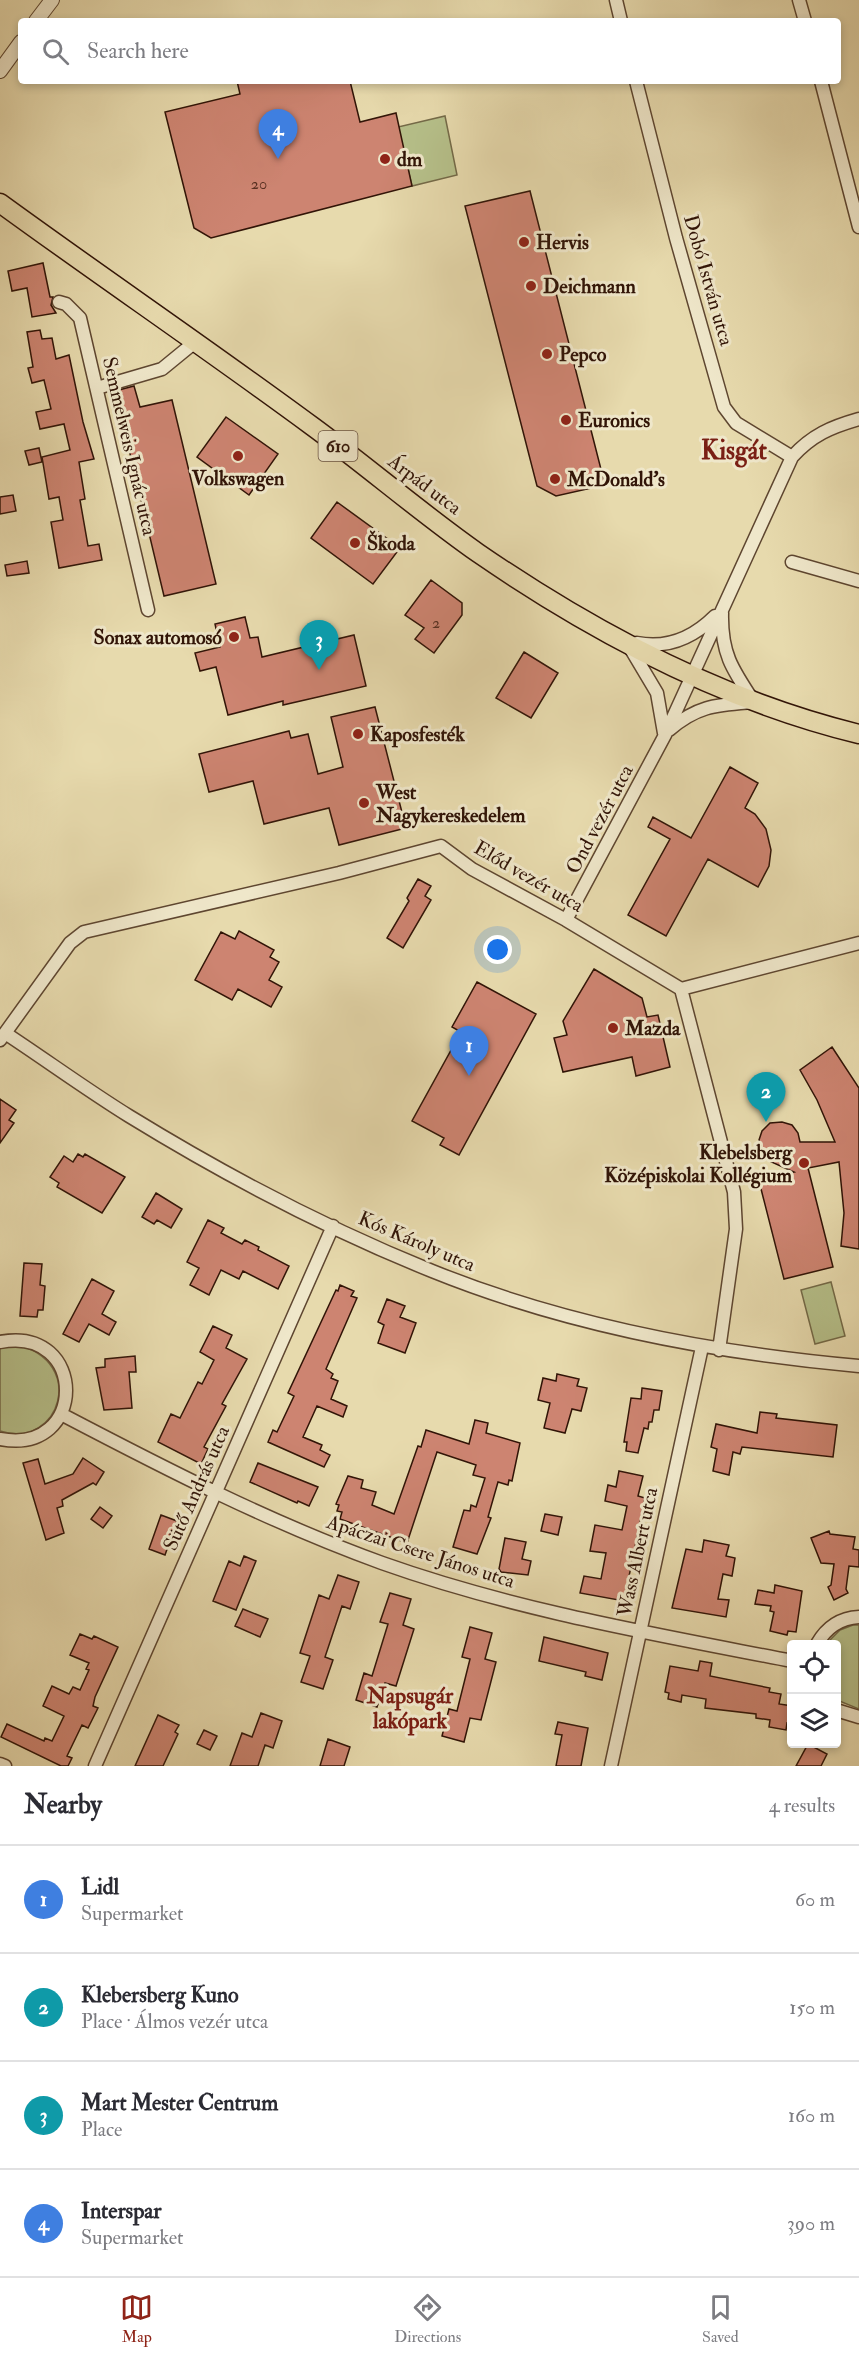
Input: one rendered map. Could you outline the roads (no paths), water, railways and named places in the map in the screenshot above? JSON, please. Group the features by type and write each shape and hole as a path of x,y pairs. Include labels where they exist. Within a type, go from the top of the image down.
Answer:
{"main road":[{"name":"Árpád utca","path":"0,203 311,426 478,552 549,598 691,675 754,702 859,734"}],"street":[{"path":"38,18 52,0"},
{"path":"616,0 620,18"},
{"path":"799,0 804,18"},
{"path":"0,71 18,46"},
{"name":"Dobó István utca","path":"637,84 676,238 724,407 736,423 792,457"},
{"path":"822,84 859,226"},
{"name":"Semmelweis Ignác utca","path":"59,302 66,304 80,318 148,610"},
{"path":"97,388 162,369 195,342"},
{"path":"792,457 807,440 829,427 859,419"},
{"name":"Ond vezér utca","path":"566,920 665,735 792,457"},
{"path":"792,562 859,581"},
{"path":"626,641 655,647 684,639 699,632 722,609"},
{"path":"722,609 722,635 726,657 754,702"},
{"path":"626,641 657,693 665,735"},
{"name":"Ond vezér utca","path":"665,735 686,715 698,710 718,705 754,702"},
{"name":"Előd vezér utca","path":"3,1036 70,943 84,932 339,873 441,846 472,869 566,920 681,989"},
{"path":"719,1350 736,1228 734,1192 681,989 859,943"},
{"name":"Kós Károly utca","path":"3,1036 128,1115 203,1159 333,1226 432,1271 511,1299 594,1323 719,1350 859,1366"},
{"name":"Sütő András utca","path":"95,1766 333,1226"},
{"path":"0,1342 16,1339 34,1342 50,1352 61,1366 67,1383 66,1401 61,1414 47,1431 32,1439 15,1442 0,1439"},
{"name":"Wass Albert utca","path":"611,1766 702,1347"},
{"name":"Apáczai Csere János utca","path":"61,1414 215,1495 292,1528 394,1567 473,1592 640,1632 787,1660"},
{"path":"820,1640 835,1624 859,1617"},
{"path":"841,1711 859,1718"},
{"path":"0,1764 5,1766"}],"place":[{"name":"Interspar","path":"278,159"},
{"name":"dm","path":"385,159"},
{"name":"Hervis","path":"524,242"},
{"name":"Deichmann","path":"531,286"},
{"name":"Pepco","path":"547,354"},
{"name":"Euronics","path":"566,420"},
{"name":"Volkswagen","path":"238,456"},
{"name":"McDonald's","path":"555,479"},
{"name":"Škoda","path":"355,543"},
{"name":"Sonax automosó","path":"234,637"},
{"name":"Mart Mester Centrum","path":"319,670"},
{"name":"Kaposfesték","path":"358,734"},
{"name":"West Nagykereskedelem","path":"364,803"},
{"name":"Mazda","path":"613,1028"},
{"name":"Lidl","path":"469,1076"},
{"name":"Klebersberg Kuno","path":"766,1122"},
{"name":"Klebelsberg Középiskolai Kollégium","path":"804,1163"}],"district":[{"name":"Kisgát","path":"734,450"},
{"name":"Napsugár lakópark","path":"410,1708"}]}
